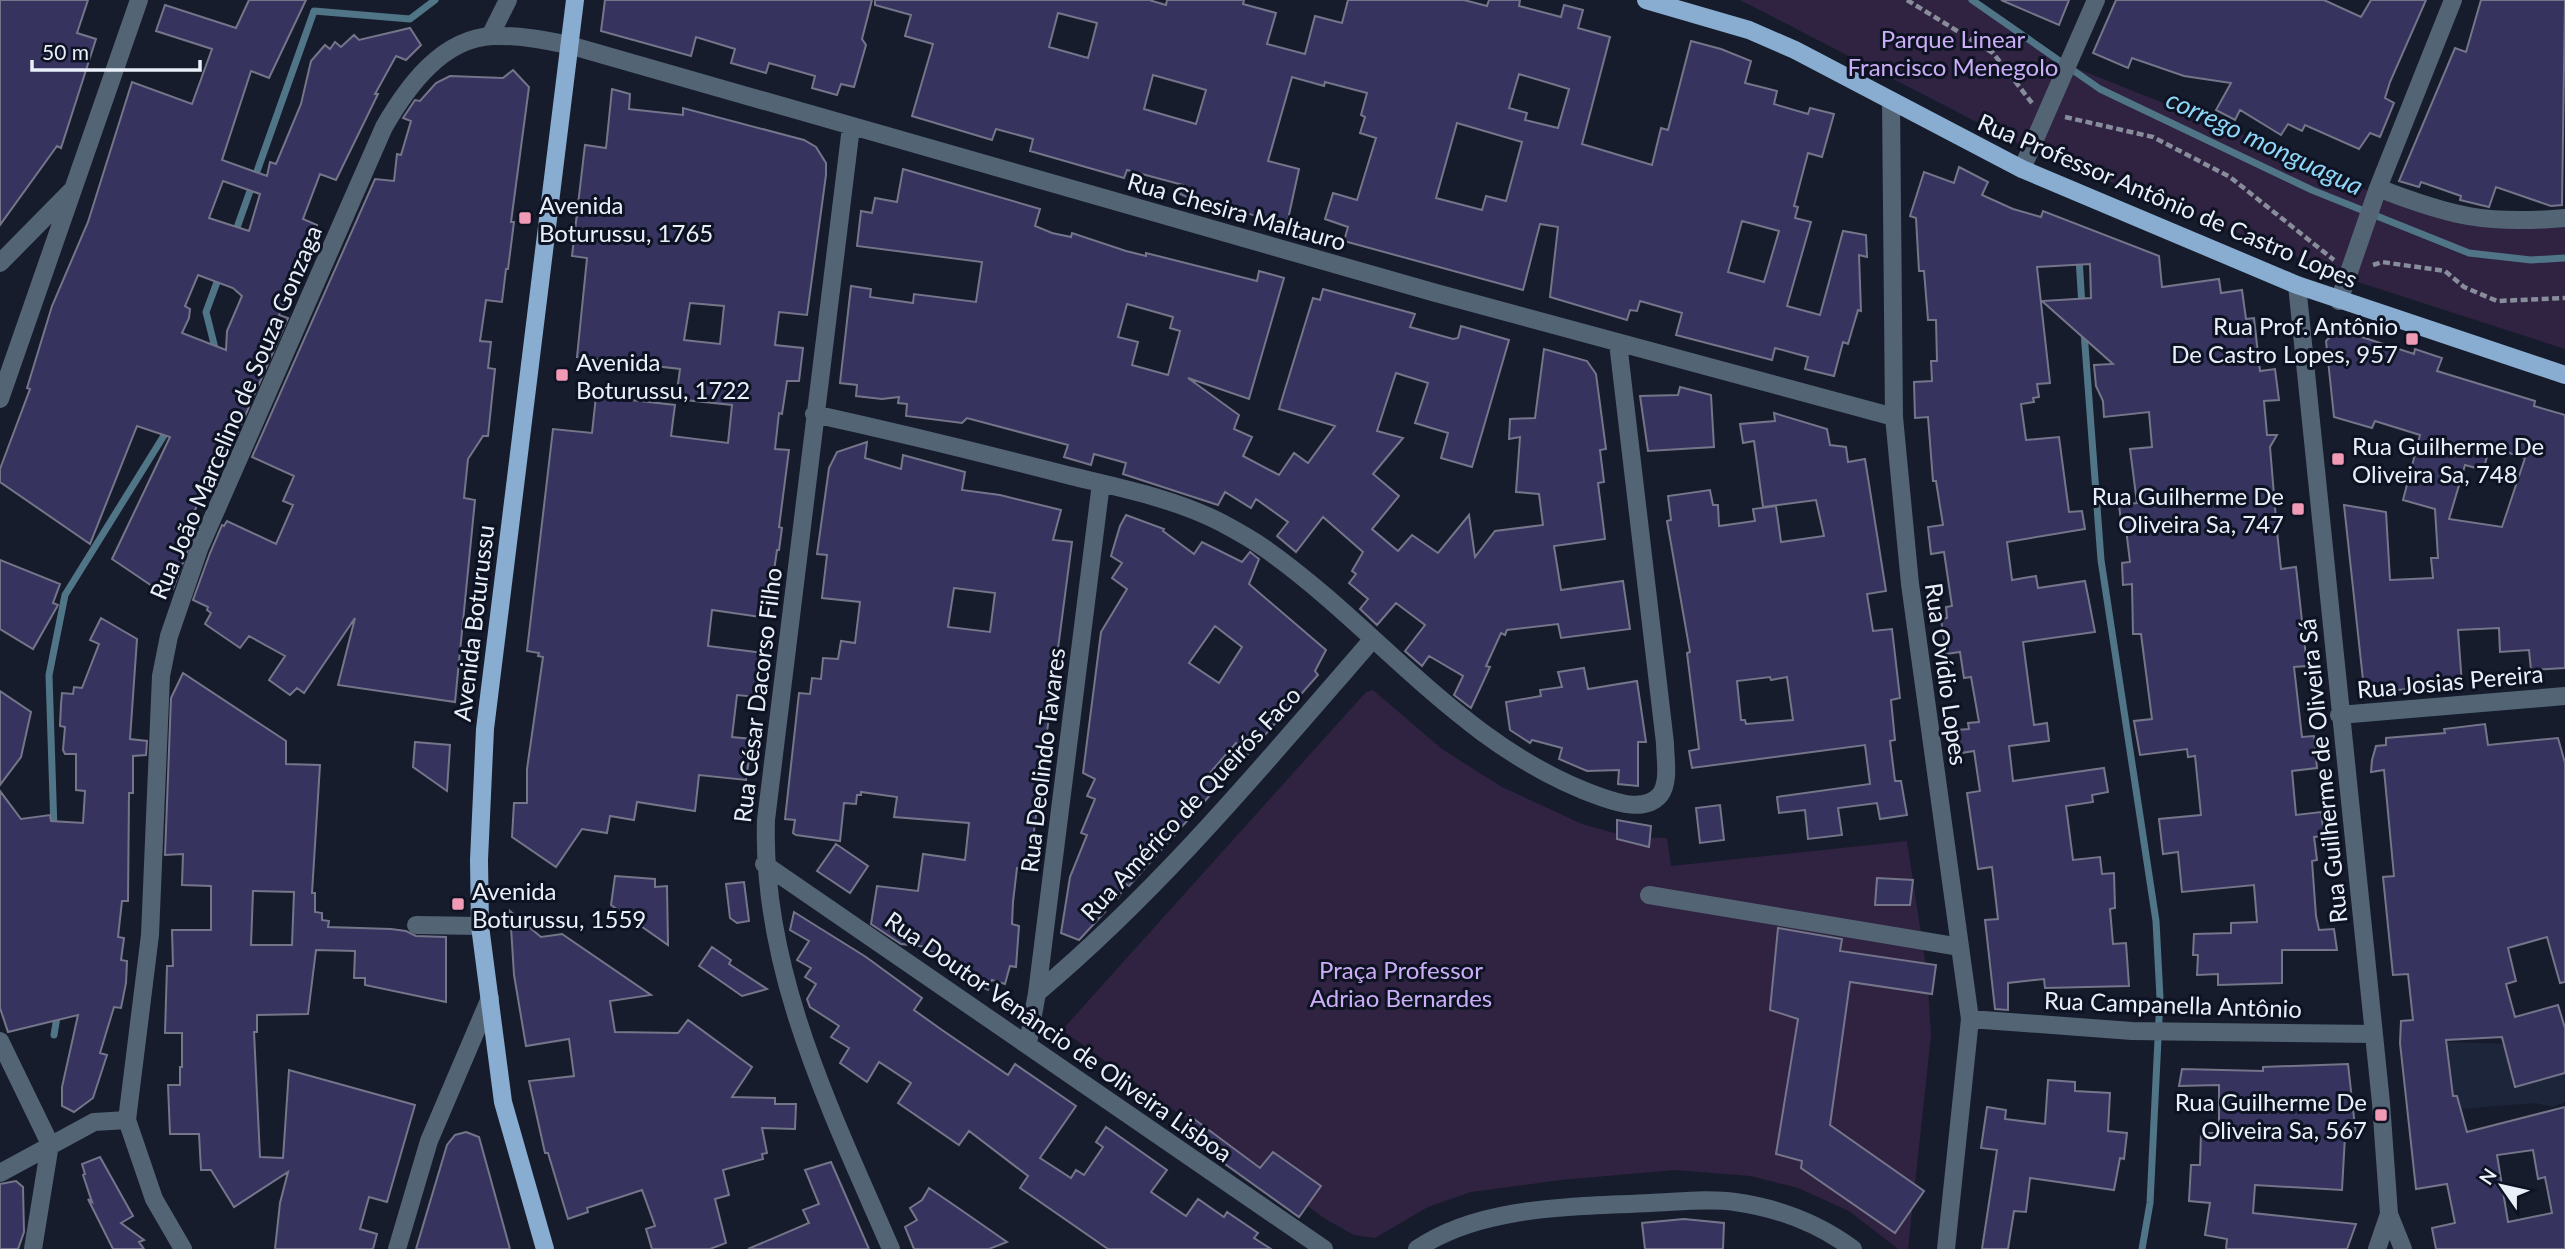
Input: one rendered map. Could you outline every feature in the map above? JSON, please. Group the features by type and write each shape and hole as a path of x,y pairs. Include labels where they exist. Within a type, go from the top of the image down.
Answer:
{"main road":[{"name":"Avenida Boturussu","path":"545,1249 508,1126 480,926 479,860 485,729 575,0"},
{"name":"Rua Professor Antônio de Castro Lopes","path":"1646,0 1749,30 1796,50 2022,169 2297,285 2565,375"}],"street":[{"path":"0,399 139,0"},
{"path":"490,36 508,0"},
{"path":"2022,169 2096,0"},
{"path":"2339,301 2375,195 2454,0"},
{"name":"Rua João Marcelino de Souza Gonzaga","path":"127,1120 150,935 161,676 169,636 199,549 384,127 405,90 430,65 457,47 490,36 530,38 569,45"},
{"name":"Rua Chesira Maltauro","path":"569,45 1618,343 1894,417"},
{"name":"Rua Ovídio Lopes","path":"1891,102 1894,417 1910,584 1970,1019 1946,1249"},
{"name":"Rua César Dacorso Filho","path":"850,127 766,820 765,864 777,942 812,1060 891,1249"},
{"path":"0,263 76,186"},
{"path":"2375,195 2473,219 2529,221 2565,218"},
{"name":"Rua Guilherme de Oliveira Sá","path":"2297,285 2339,715 2374,1034 2389,1214 2377,1249"},
{"path":"814,414 1101,483 1170,502 1221,522 1267,550 1475,730 1524,761 1578,789 1620,804 1645,804 1660,794 1666,778 1665,743 1618,343"},
{"name":"Rua Deolindo Tavares","path":"1028,1044 1037,993 1101,483"},
{"name":"Rua Américo de Queirós Faco","path":"1037,993 1076,960 1161,875 1372,640"},
{"name":"Rua Josias Pereira","path":"2339,715 2565,696"},
{"name":"Rua Doutor Venâncio de Oliveira Lisboa","path":"765,864 1324,1249"},
{"path":"1649,895 1959,947"},
{"path":"415,925 480,926"},
{"path":"397,1249 429,1141 490,998"},
{"name":"Rua Campanella Antônio","path":"1970,1019 2132,1031 2374,1034"},
{"path":"0,1041 50,1144 33,1249"},
{"path":"0,1173 94,1122 127,1120 154,1199 183,1249"},
{"path":"1417,1249 1446,1232 1498,1217 1627,1204 1732,1201 1773,1209 1812,1223 1853,1249"},
{"path":"2389,1214 2403,1249"}],"path":[{"path":"1907,0 1993,52 2047,112 2153,137 2230,177 2349,272 2382,262 2445,271 2464,288 2497,300 2565,299"}],"shaded area":[{"path":"2565,1034 2565,1102 2553,1107 2535,1103 2412,1113 2404,1041 2517,1044"}],"green space":[{"name":"Parque Linear Francisco Menegolo","path":"1740,0 1968,0 2073,67 2286,152 2364,189 2452,219 2565,214 2565,349 2364,284 2031,150"},
{"name":"Praça Professor Adriao Bernardes","path":"1373,690 1442,749 1502,787 1582,824 1629,837 1667,838 1671,866 1907,841 1927,973 1931,1035 1908,1249 1898,1249 1849,1211 1798,1188 1750,1176 1675,1170 1561,1180 1471,1192 1428,1207 1375,1238 1354,1235 1327,1220 1062,1030 1366,692"}],"building":[{"path":"0,0 88,0 77,33 96,39 61,148 57,146 0,225"},
{"path":"249,0 306,0 269,78 251,71 222,160 267,176 270,162 276,164 301,104 311,61 325,45 330,49 335,42 341,47 354,35 359,40 410,28 421,45 406,60 396,56 375,94 378,94 336,180 320,174 303,219 317,225 279,315 288,318 231,448 224,444 221,447 193,515 200,518 173,589 164,585 161,592 112,559 170,437 137,426 90,544 0,482 0,469 30,389 27,388 52,306 88,222 132,82 192,104 212,49 156,31 165,5 236,28","holes":["223,181 260,194 249,231 209,218","198,275 233,288 242,296 227,331 226,350 182,333 189,318 190,309 185,306"]},
{"path":"605,0 872,0 862,39 866,45 854,87 841,84 837,95 812,88 815,76 769,63 766,73 731,63 735,49 696,37 691,56 601,31"},
{"path":"875,0 1149,0 1166,5 1167,0 1244,0 1243,4 1276,13 1267,44 1305,54 1315,16 1342,23 1348,0 1464,0 1487,6 1489,0 1520,0 1519,6 1561,17 1564,5 1583,10 1578,28 1610,37 1582,144 1652,165 1661,128 1668,130 1691,41 1721,49 1751,61 1745,83 1777,91 1774,104 1808,114 1810,108 1834,114 1822,157 1808,153 1794,206 1798,207 1795,218 1811,222 1787,306 1820,315 1843,231 1866,235 1867,257 1859,255 1861,311 1858,310 1848,344 1843,342 1834,376 1805,369 1808,357 1775,348 1772,360 1676,335 1682,313 1640,301 1637,311 1630,310 1627,320 1550,297 1558,227 1540,224 1523,290 1344,241 1348,227 1325,219 1333,193 1357,200 1376,138 1360,133 1365,117 1361,115 1367,93 1325,82 1324,86 1292,77 1268,161 1299,169 1287,224 1189,198 1180,194 1183,185 1127,170 1124,178 1030,151 1033,139 996,129 992,140 912,116 933,44 905,36 911,15 875,5","holes":["1058,13 1097,23 1088,58 1049,47","1519,74 1569,89 1558,128 1525,120 1527,113 1509,108","1153,75 1206,90 1196,124 1144,109","1457,123 1522,142 1506,201 1486,196 1482,210 1436,198","1742,221 1779,231 1764,282 1728,272"]},
{"path":"2001,0 2069,0 2059,25"},
{"path":"2116,0 2324,0 2361,17 2371,0 2426,0 2390,82 2385,98 2394,103 2380,137 2370,133 2359,149 2305,125 2302,131 2288,124 2281,135 2240,110 2235,120 2216,110 2231,83 2184,76 2132,58 2128,68 2093,53"},
{"path":"2481,0 2565,0 2562,205 2551,206 2496,187 2489,207 2460,200 2461,196 2421,182 2419,187 2399,181 2455,48 2466,52"},
{"path":"513,70 529,87 502,302 486,300 480,341 491,342 488,368 495,369 488,436 483,436 468,459 464,498 475,500 455,702 338,685 355,618 304,693 297,688 290,695 269,680 285,656 249,636 240,648 205,624 211,613 207,610 208,607 193,600 222,525 227,521 276,544 293,505 283,501 294,476 252,457 375,179 394,181 397,154 401,155 411,121 403,118 415,100 420,101 436,83 450,76 503,78"},
{"path":"612,89 630,94 629,109 683,115 683,108 804,140 816,147 826,163 826,175 807,315 779,312 775,345 803,348 799,381 787,381 782,414 779,413 775,449 789,450 779,527 782,528 767,618 712,610 708,646 763,653 757,697 737,695 732,737 752,739 746,780 699,775 695,811 637,802 634,820 610,816 607,833 582,829 556,867 512,837 514,803 527,803 527,769 543,657 538,656 539,653 527,651 553,429 592,433 596,396 675,405 671,436 728,443 732,405 676,399 680,369 577,357 587,258 572,256 585,145 606,148","holes":["690,303 724,306 720,344 684,340"]},
{"path":"1959,167 1988,182 1982,195 2013,209 2041,217 2043,211 2159,256 2162,287 2219,279 2221,293 2242,290 2246,319 2254,318 2260,371 2275,369 2279,400 2264,401 2267,435 2277,435 2270,447 2281,569 2296,567 2307,666 2294,667 2302,737 2314,736 2317,768 2292,771 2296,815 2321,812 2324,836 2314,837 2317,860 2312,861 2316,916 2319,930 2334,929 2337,950 2282,950 2282,983 2218,985 2218,974 2197,975 2198,955 2193,955 2194,934 2231,933 2231,923 2257,922 2254,885 2182,892 2178,852 2163,854 2159,819 2201,815 2195,756 2188,757 2187,749 2140,755 2134,721 2152,719 2141,634 2133,634 2132,584 2123,585 2122,563 2130,562 2126,529 2122,530 2119,505 2137,503 2130,449 2152,447 2149,412 2104,417 2094,365 2113,364 2042,301 2091,298 2090,264 2037,267 2050,383 2037,384 2039,397 2033,398 2034,402 2021,404 2026,440 2059,437 2069,512 2082,511 2085,529 2007,542 2012,580 2036,576 2038,588 2085,581 2095,632 2023,642 2034,725 2047,723 2049,741 2009,746 2013,781 2104,768 2108,792 2092,795 2093,802 2066,806 2073,860 2100,857 2102,874 2114,873 2115,908 2110,909 2113,944 2126,943 2129,986 2045,988 2044,979 2008,983 2008,1010 1995,1009 1985,920 1998,919 1992,867 1978,869 1967,793 1980,791 1974,751 1961,753 1957,730 1969,729 1968,723 1979,722 1971,677 1964,678 1960,652 1946,654 1941,619 1947,618 1946,607 1952,606 1944,552 1931,554 1928,527 1943,525 1936,481 1933,481 1928,417 1915,418 1914,382 1932,381 1931,361 1937,361 1936,320 1928,320 1924,271 1919,271 1916,218 1910,216 1924,172 1954,183"},
{"path":"903,169 1040,209 1035,226 1052,233 1071,237 1072,233 1126,251 1146,256 1146,253 1257,281 1259,271 1284,278 1249,399 1188,378 1239,415 1234,429 1252,437 1243,456 1279,475 1294,453 1308,463 1335,426 1279,409 1313,298 1320,300 1323,289 1415,314 1410,327 1453,339 1458,338 1461,326 1509,340 1472,467 1441,458 1448,433 1415,423 1428,383 1396,373 1377,431 1403,438 1373,474 1399,496 1372,529 1398,551 1412,535 1438,553 1469,515 1475,557 1495,531 1543,525 1539,494 1516,492 1520,437 1509,439 1510,419 1535,418 1544,349 1587,361 1596,374 1606,449 1600,450 1604,482 1598,483 1605,539 1554,546 1561,590 1623,581 1630,629 1561,638 1558,624 1507,630 1505,635 1501,633 1486,666 1490,667 1471,708 1454,695 1463,676 1429,656 1422,666 1405,651 1425,625 1396,603 1377,625 1360,609 1368,599 1349,583 1356,574 1352,571 1363,552 1323,517 1296,552 1277,536 1288,522 1256,499 1251,508 1225,492 1218,505 1123,474 1126,463 1094,454 1091,465 1064,457 1068,445 967,418 962,423 906,416 907,404 898,403 899,397 882,399 856,396 857,385 840,383 851,286 871,289 870,297 913,303 914,294 976,302 982,262 857,246 861,211 872,213 875,198 897,202","holes":["1127,304 1173,317 1170,328 1180,331 1168,375 1132,365 1138,342 1118,337"]},
{"path":"2337,329 2414,354 2415,349 2442,358 2437,371 2535,401 2534,406 2565,415 2565,668 2531,670 2529,650 2500,652 2499,628 2458,630 2462,685 2371,692 2364,689 2344,505 2386,512 2390,580 2433,578 2431,558 2438,558 2435,509 2403,500 2420,435 2375,421 2372,428 2334,417 2326,341","holes":["2490,447 2525,458 2502,527 2449,519 2465,465 2483,470"]},
{"path":"1680,387 1711,395 1714,447 1648,451 1640,396 1678,395"},
{"path":"1774,413 1827,429 1830,445 1846,447 1848,462 1865,459 1886,591 1867,594 1873,631 1892,629 1900,698 1891,700 1895,740 1890,741 1895,781 1901,781 1907,815 1880,819 1877,803 1838,808 1842,835 1808,839 1805,810 1779,813 1777,797 1870,784 1865,745 1692,768 1689,751 1699,749 1687,653 1690,652 1667,521 1671,520 1668,496 1710,490 1713,505 1718,505 1719,526 1755,521 1753,509 1776,506 1781,542 1824,536 1816,500 1763,507 1754,441 1743,443 1740,424 1775,421","holes":["1770,677 1771,680 1787,677 1793,720 1746,724 1745,720 1741,720 1737,681"]},
{"path":"867,442 865,458 901,469 903,455 965,472 962,490 1000,495 1061,510 1053,540 1072,542 1029,869 1017,868 1012,924 1019,926 1016,967 1010,966 1005,984 992,980 988,990 950,972 951,967 939,965 940,953 927,951 927,947 901,944 871,924 877,886 918,891 923,854 965,860 969,823 894,817 897,797 861,792 861,795 857,795 856,804 844,803 840,841 796,835 793,833 795,820 785,819 799,693 810,694 812,678 821,679 823,658 838,659 841,641 855,643 860,602 822,598 827,555 817,554 829,468 837,452","holes":["954,588 995,593 990,632 948,627"]},
{"path":"1126,515 1164,529 1163,531 1194,554 1202,542 1242,562 1250,552 1259,559 1249,584 1326,650 1315,671 1318,675 1248,754 1236,743 1209,774 1220,784 1129,886 1126,884 1118,898 1112,895 1105,912 1079,940 1061,933 1070,877 1087,835 1081,833 1095,799 1087,796 1095,779 1083,773 1101,632 1127,589 1112,578 1122,563 1111,556","holes":["1215,626 1242,647 1219,683 1189,663"]},
{"path":"0,560 60,584 53,603 58,605 33,649 0,629"},
{"path":"101,618 137,639 130,739 147,741 146,755 133,756 133,793 129,793 128,901 122,901 118,937 124,938 121,960 127,961 126,983 121,1008 114,1007 100,1053 107,1055 93,1098 74,1112 62,1106 62,1087 78,1015 8,1032 0,1008 0,791 21,819 50,815 51,821 83,823 85,791 76,790 76,754 65,754 63,750 65,727 60,726 61,704 62,693 73,694 74,687 82,688 99,644 90,640"},
{"path":"1584,668 1588,689 1637,681 1646,742 1638,742 1638,786 1618,784 1619,770 1587,771 1559,759 1562,748 1532,740 1530,743 1510,730 1506,702 1541,696 1540,690 1562,687 1558,672"},
{"path":"183,673 286,741 286,764 320,765 312,893 315,893 315,912 322,913 322,920 329,921 328,927 391,929 406,931 416,936 446,937 446,1002 365,985 365,978 354,978 355,951 316,950 308,1014 257,1015 257,1032 254,1032 260,1157 283,1158 289,1070 415,1105 387,1202 369,1197 360,1229 377,1234 373,1249 275,1249 280,1203 288,1172 234,1207 211,1170 201,1170 199,1134 170,1134 168,1085 180,1085 182,1067 182,1033 165,1033 167,966 173,966 172,930 211,930 211,886 182,885 183,854 165,855 171,698","holes":["253,891 294,892 292,945 251,945"]},
{"path":"0,691 31,712 21,757 0,785"},
{"path":"2485,724 2488,745 2558,738 2565,763 2565,982 2560,983 2547,937 2508,948 2516,981 2506,984 2515,1017 2558,1005 2565,1028 2565,1073 2515,1087 2502,1037 2446,1040 2453,1096 2457,1096 2467,1132 2565,1107 2565,1249 2436,1249 2432,1228 2455,1223 2447,1184 2416,1189 2400,1043 2401,1021 2413,1020 2408,974 2393,975 2383,877 2394,876 2384,770 2371,772 2376,746 2386,745 2386,738 2445,733 2444,729","holes":["2533,1150 2538,1179 2545,1177 2552,1213 2508,1222 2497,1155"]},
{"path":"415,742 450,745 447,791 413,767"},
{"path":"1720,805 1724,840 1700,843 1696,808"},
{"path":"1617,820 1651,826 1649,847 1617,839"},
{"path":"836,844 868,866 850,893 817,871"},
{"path":"615,876 655,879 655,887 667,886 668,945 611,905"},
{"path":"1877,878 1913,880 1910,905 1875,905"},
{"path":"744,882 749,921 737,923 730,918 726,884"},
{"path":"510,911 541,937 562,934 651,995 610,1001 615,1032 678,1033 688,1020 752,1067 732,1097 775,1098 775,1104 796,1104 795,1129 762,1128 767,1153 762,1154 763,1159 723,1170 729,1195 715,1199 726,1243 710,1249 652,1249 646,1229 655,1226 642,1190 587,1208 588,1212 568,1219 548,1153 545,1153 529,1081 574,1076 569,1039 526,1046 514,975"},
{"path":"794,912 866,957 922,998 914,1010 942,1030 1008,1075 1015,1064 1076,1106 1040,1158 1071,1178 1076,1170 1084,1175 1103,1147 1096,1142 1106,1127 1167,1170 1151,1192 1186,1216 1198,1199 1224,1217 1227,1212 1258,1233 1254,1238 1271,1249 1108,1249 1020,1188 1028,1176 969,1131 959,1145 898,1103 911,1083 879,1062 867,1082 840,1063 849,1048 831,1037 839,1026 810,1007 807,999 816,984 805,977 811,968 797,960 809,941 790,930"},
{"path":"1778,928 1842,939 1840,951 1936,965 1932,994 1850,982 1830,1125 1924,1191 1895,1233 1801,1168 1802,1161 1776,1154 1798,1019 1770,1010"},
{"path":"712,947 731,960 729,964 767,989 742,996 699,966"},
{"path":"2348,1064 2356,1136 2345,1136 2342,1190 2255,1185 2253,1213 2356,1224 2347,1249 2226,1249 2227,1239 2205,1235 2210,1203 2189,1201 2191,1165 2200,1165 2201,1133 2219,1133 2219,1085 2179,1086 2182,1069 2263,1071 2263,1067"},
{"path":"2048,1080 2075,1082 2075,1091 2110,1093 2108,1131 2127,1133 2124,1159 2120,1158 2114,1190 2030,1178 2026,1212 2014,1211 2008,1249 1982,1249 1997,1150 1981,1148 1987,1107 2006,1110 2005,1119 2045,1124"},
{"path":"1190,1116 1260,1168 1273,1152 1321,1186 1299,1217 1179,1131"},
{"path":"466,1132 479,1137 510,1249 416,1249 447,1145 455,1135"},
{"path":"100,1157 133,1216 121,1223 144,1240 139,1242 144,1249 113,1249 88,1199 92,1202 82,1164"},
{"path":"831,1162 869,1249 748,1249 809,1223 803,1210 819,1204 805,1170"},
{"path":"16,1181 23,1187 24,1232 18,1249 0,1249 0,1184"},
{"path":"929,1188 1007,1242 989,1249 914,1249 905,1227 917,1220 910,1208 922,1200"},
{"path":"1684,1219 1724,1223 1723,1249 1645,1249 1642,1223"}],"waterway":[{"path":"234,236 314,11 410,19 435,0"},
{"name":"corrego monguagua","path":"1972,0 2100,89 2312,190 2469,253 2531,260 2565,258"},
{"path":"2079,258 2082,306"},
{"path":"213,352 215,348 206,312 220,274"},
{"path":"2084,332 2101,560 2156,921 2160,998 2150,1203 2142,1249"},
{"path":"54,830 49,675 65,595 168,429"},
{"path":"54,1035 58,1011"}],"place":[{"name":"Avenida Boturussu, 1765","path":"525,218"},
{"name":"Rua Prof. Antônio De Castro Lopes, 957","path":"2412,339"},
{"name":"Avenida Boturussu, 1722","path":"562,375"},
{"name":"Rua Guilherme De Oliveira Sa, 748","path":"2338,459"},
{"name":"Rua Guilherme De Oliveira Sa, 747","path":"2298,509"},
{"name":"Avenida Boturussu, 1559","path":"458,904"},
{"name":"Rua Guilherme De Oliveira Sa, 567","path":"2381,1115"}]}
